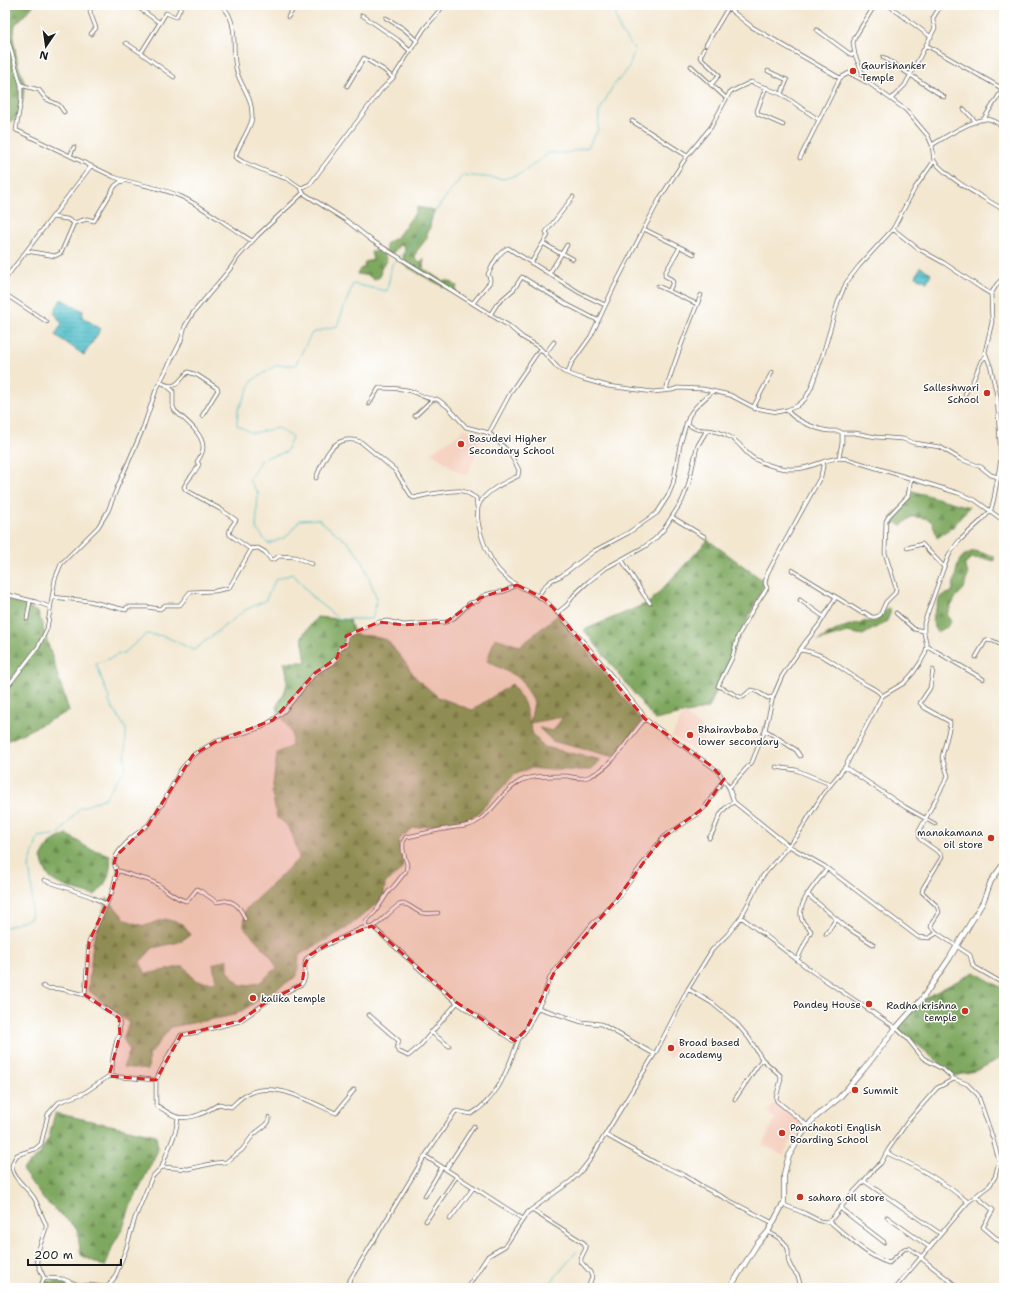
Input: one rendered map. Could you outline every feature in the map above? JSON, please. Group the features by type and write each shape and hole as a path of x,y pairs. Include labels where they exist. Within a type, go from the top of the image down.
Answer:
{"street":[{"path":"91,5 90,12 96,28 91,34"},
{"path":"142,54 166,13 176,17 181,5"},
{"path":"222,5 229,15 234,31 233,52 236,70 252,106 252,120 235,156 243,162 288,179 301,188 303,193 347,221 371,240 509,326 540,349 558,368 564,372 608,386 653,392 690,388 703,389 730,395 756,409 777,412 797,406 805,399 811,388 823,354 838,302 846,283 859,266 893,229 915,188 934,161"},
{"path":"288,18 296,5"},
{"path":"301,188 310,184 381,90 393,78 424,29 444,5"},
{"path":"870,84 862,72 853,43 855,37 875,5"},
{"path":"888,5 931,37"},
{"path":"892,99 905,85 931,37 935,28 933,18 941,5"},
{"path":"136,6 160,23"},
{"path":"706,45 728,7 752,27 840,78"},
{"path":"362,16 398,40 410,51"},
{"path":"386,18 404,29 417,41"},
{"path":"817,30 850,54 856,55"},
{"path":"5,43 9,43 21,86 21,100 16,130 124,181 181,196 252,241"},
{"path":"126,43 174,77"},
{"path":"926,45 1003,89 983,120"},
{"path":"704,49 700,56 719,75 711,85"},
{"path":"884,57 944,97"},
{"path":"347,86 364,58 384,70 393,78"},
{"path":"690,66 726,98"},
{"path":"768,71 787,80 781,94"},
{"path":"800,158 840,78 849,73 870,84 906,110 928,136 932,145 934,161 941,169 971,191 1004,210"},
{"path":"568,373 571,364 590,336 660,198 687,156 711,127 730,92 751,82 781,94 819,120"},
{"path":"21,86 39,90 46,99 59,105 64,112"},
{"path":"766,87 757,111 758,114 783,125"},
{"path":"964,109 976,122"},
{"path":"932,145 960,128 983,120 988,119 1004,127"},
{"path":"632,121 687,156"},
{"path":"70,156 74,147"},
{"path":"5,279 91,166"},
{"path":"52,217 67,219 74,223 87,219 94,221 115,186 124,181"},
{"path":"5,690 38,647 47,629 55,579 62,564 98,527 108,511 142,431 160,382 181,342 185,326 252,241 303,193"},
{"path":"531,263 548,234 546,232 573,197"},
{"path":"27,251 55,256 61,253 74,223"},
{"path":"644,229 694,254"},
{"path":"893,229 917,248 944,263 991,294"},
{"path":"543,243 573,259"},
{"path":"549,274 567,245"},
{"path":"669,291 673,282 665,276 665,273 680,247"},
{"path":"473,304 490,282 488,274 502,251 508,248 580,293 605,305"},
{"path":"490,315 496,304 514,289 522,276 566,304 597,320"},
{"path":"467,1288 488,1256 505,1246 528,1212 571,1181 582,1170 606,1135 654,1054 688,989 713,948 728,934 741,917 762,877 799,833 830,784 845,767 882,696 904,683 920,663 925,654 927,646 924,623 944,566 950,553 959,541 982,520 990,510 994,498 1000,459 998,411 995,384 989,360 985,352 992,322 991,294 997,284 1004,277"},
{"path":"658,286 697,304"},
{"path":"5,294 47,322"},
{"path":"666,390 681,343 701,295"},
{"path":"545,354 554,342"},
{"path":"489,433 512,390 540,349"},
{"path":"965,394 971,386 980,365 986,356"},
{"path":"166,386 177,384 188,372 197,375 217,387 218,390 202,416"},
{"path":"756,409 754,406 772,372"},
{"path":"160,382 172,391 173,407 175,411 200,434 204,446 197,462 199,464 198,467 184,487 186,490 220,509 236,520 231,527 229,533 230,536 246,546 258,548 265,552 271,560 279,556 292,556 312,564"},
{"path":"369,404 379,388 409,390 432,400 437,399 442,402 466,427 489,433 509,452 519,470 518,476 487,494 480,501 477,514 479,525 493,563 508,579 545,599 615,681 645,720 676,743 710,765 724,779 734,802 789,846 814,859 918,937 929,938 937,934"},
{"path":"538,596 545,586 552,580 561,576 594,551 628,533 657,513 668,496 673,484 680,445 688,418 695,408 712,392"},
{"path":"415,416 432,400"},
{"path":"787,410 790,415 828,431 855,433 940,447 960,459 981,467 991,475 998,477"},
{"path":"998,411 1004,412"},
{"path":"687,421 693,428 702,431 715,431 733,438 753,458 779,468 805,468 839,457 958,492 975,500 1004,520"},
{"path":"557,613 567,605 574,595 588,582 606,568 644,547 655,539 679,508 688,486 697,447 707,430"},
{"path":"839,457 842,443 842,433"},
{"path":"316,478 331,447 340,442 354,440 361,442 392,467 400,476 414,498 426,494 457,490 463,491 476,498 478,509"},
{"path":"773,697 768,698 756,691 751,690 743,697 740,697 718,686 732,658 738,636 767,588 767,574 821,476 824,461"},
{"path":"792,570 862,613 864,612 871,618 880,615 886,602 895,593 896,588 885,553 886,525 889,516 908,496 911,478"},
{"path":"672,517 705,537"},
{"path":"907,548 922,544 944,566"},
{"path":"52,597 89,601 126,610 127,607 147,607 160,609 165,605 180,605 190,592 206,590 215,591 229,588 252,548"},
{"path":"622,560 650,602"},
{"path":"85,995 89,942 112,892 117,872 114,863 116,856 131,838 148,825 163,803 180,771 193,755 209,745 262,727 273,720 284,711 315,673 337,658 340,648 346,645 346,636 379,622 386,621 404,624 446,622 454,618 470,603 478,601 480,598 489,594 505,591 517,585"},
{"path":"5,594 44,604 50,607"},
{"path":"729,788 752,762 765,730 773,697 782,676 824,617 836,597"},
{"path":"800,600 824,617"},
{"path":"27,619 30,601"},
{"path":"896,613 914,628 924,631"},
{"path":"976,657 986,640 993,641 1004,646"},
{"path":"927,646 983,679"},
{"path":"800,650 816,653 832,660 858,680 877,690 882,696"},
{"path":"933,670 930,688 920,703 925,708 950,722 942,757 948,776 919,832 920,839 941,854 942,857 922,892 937,906 939,912 932,923 931,928 937,934 970,955 973,966 1004,984"},
{"path":"365,928 366,921 375,912 389,891 406,871 407,865 403,850 403,842 406,837 447,828 469,826 479,821 519,782 532,777 567,776 587,778 616,756 645,720"},
{"path":"765,730 796,750 800,756"},
{"path":"776,767 796,770 830,784"},
{"path":"845,767 935,824"},
{"path":"345,1288 425,1156 455,1112 457,1111 471,1114 482,1108 490,1100 506,1074 519,1039 526,1030 538,1008 550,977 593,923 601,917 617,899 652,851 665,836 698,814 705,807 724,779"},
{"path":"709,838 720,814 727,805 734,802"},
{"path":"730,1288 758,1244 768,1232 782,1206 784,1205 784,1176 789,1156 808,1126 817,1116 839,1098 896,1028 922,999 983,902 991,881 1004,861"},
{"path":"797,960 811,934 811,931 802,921 800,912 807,894 827,869"},
{"path":"117,872 120,871 154,882 175,896 186,901 197,889 200,890 217,902 228,901 236,905 242,911 245,919"},
{"path":"44,880 92,897 106,904"},
{"path":"807,894 846,927 874,944"},
{"path":"354,1090 336,1113 301,1097 272,1090 259,1090 245,1095 231,1107 220,1104 198,1115 178,1117 156,1105 156,1080 169,1054 181,1035 240,1021 268,1001 302,984 305,978 304,964 310,955 335,940 365,928 373,927 381,922 395,907 400,904 408,905 421,913 438,913"},
{"path":"741,917 813,972 896,1028 906,1037 923,1058 944,1070 954,1079 967,1084 978,1095 999,1161"},
{"path":"826,934 836,919"},
{"path":"373,927 457,1003 512,1040 516,1041 519,1039"},
{"path":"40,1288 44,1278 36,1257 46,1224 36,1200 15,1175 12,1167 17,1155 35,1149 41,1144 48,1114 59,1102 84,1093 109,1076 112,1070 113,1056 117,1039 120,1035 119,1018 85,995 61,989 46,988 43,986"},
{"path":"688,989 712,1003 737,1024 752,1042 762,1059 780,1075 781,1079 776,1101 808,1126"},
{"path":"369,1015 399,1041 397,1048 398,1051 406,1056 410,1056 457,1003"},
{"path":"538,1008 582,1022 600,1024 654,1054"},
{"path":"431,1032 449,1046"},
{"path":"735,1098 762,1059"},
{"path":"109,1076 156,1080"},
{"path":"784,1205 820,1221 829,1221 849,1196 881,1163 908,1121 937,1088 954,1079"},
{"path":"44,1278 63,1279 80,1286 89,1285 108,1287 115,1277 126,1249 135,1218 152,1177 162,1167 176,1133 178,1117"},
{"path":"162,1167 188,1168 226,1162 242,1150 252,1135 268,1124 269,1117"},
{"path":"425,1196 474,1126"},
{"path":"606,1135 656,1163 684,1175 703,1187 773,1223"},
{"path":"887,1152 922,1170 968,1202"},
{"path":"895,1288 968,1202 990,1185 999,1161 1004,1155"},
{"path":"425,1156 523,1219"},
{"path":"426,1221 456,1176"},
{"path":"864,1181 941,1234"},
{"path":"450,1219 474,1187"},
{"path":"976,1196 993,1210 983,1226 1004,1245"},
{"path":"840,1208 884,1242"},
{"path":"532,1210 584,1243 586,1248 580,1262 590,1272 592,1278 588,1288"},
{"path":"887,1217 929,1247"},
{"path":"829,1221 868,1253 883,1261 889,1263 904,1249 909,1248 960,1288"},
{"path":"768,1232 781,1239 788,1248 788,1262 798,1275 800,1288"}],"highlighted area":[{"path":"517,585 545,599 645,719 710,765 724,779 705,807 665,836 652,851 617,899 556,969 526,1030 515,1041 456,1002 372,926 335,940 310,955 305,964 302,984 268,1001 240,1021 181,1035 156,1080 109,1076 120,1035 119,1018 85,995 89,942 112,892 117,872 114,863 116,856 148,825 193,755 215,742 273,720 315,673 337,658 340,648 346,645 346,636 379,622 404,625 446,622 480,598"}],"shaded area":[{"name":"Basudevi Higher Secondary School","path":"464,428 481,437 468,475 461,474 431,452 459,434"},
{"name":"Bhairavbaba lower secondary","path":"684,714 709,733 694,752 672,736"},
{"name":"Broad based academy","path":"672,1037 681,1044 670,1059 661,1051"},
{"name":"Panchakoti English Boarding School","path":"774,1103 794,1115 802,1122 783,1155 762,1145 775,1119 768,1112"}],"green space":[{"path":"5,5 34,5 15,25 13,39 18,65 25,84 22,103 17,118 5,124"},
{"path":"417,207 434,210 430,228 426,233 428,237 416,252 415,259 420,263 424,258 423,269 442,281 449,281 457,286 455,293 405,266 402,263 405,250 402,243 391,255 386,253 386,243 397,237 415,213"},
{"path":"380,249 387,262 383,264 380,277 373,280 370,276 357,274 360,269 365,267 365,262 373,260 371,252"},
{"path":"909,490 969,507 953,527 937,538 934,526 930,520 911,517 901,526 890,518 911,497"},
{"path":"708,540 765,582 736,644 709,708 655,720 584,630 650,602"},
{"path":"974,551 994,556 994,561 971,558 964,565 968,576 964,589 956,597 947,614 951,622 947,627 937,632 932,620 940,597 952,592 959,561 963,556"},
{"path":"5,598 38,612 69,711 7,741 5,740"},
{"path":"889,607 891,611 887,621 863,635 847,632 818,641 847,626 863,622 877,621"},
{"path":"559,614 642,722 614,757 552,741 539,728 553,731 563,717 530,723 534,702 521,679 487,661 495,638 520,646"},
{"path":"317,617 349,620 355,635 371,636 387,640 416,678 438,697 472,710 512,684 524,703 533,735 545,747 601,760 590,770 550,770 530,768 514,775 477,814 463,821 413,828 398,840 403,866 397,874 385,883 384,898 347,928 299,955 297,976 235,1015 171,1027 149,1055 148,1070 123,1067 130,1051 123,1038 129,1023 88,990 93,942 107,898 126,920 144,926 165,919 183,924 190,935 179,942 153,948 140,962 146,974 184,966 195,981 216,982 213,964 228,959 228,971 241,986 259,983 277,968 271,957 244,927 245,910 299,858 290,830 277,818 272,792 277,753 291,746 292,734 276,707 283,696 287,681 284,662 306,662 302,636"},
{"path":"67,834 88,848 110,855 108,877 103,887 95,895 78,891 53,881 46,871 41,858 51,843 57,838"},
{"path":"974,972 1004,989 1004,1056 978,1070 954,1076 897,1027 918,1002"},
{"path":"55,1113 156,1135 158,1150 130,1207 123,1228 113,1245 105,1267 81,1255 77,1230 44,1200 22,1170 40,1154 49,1137"},
{"path":"44,1281 57,1282 80,1288 42,1288"}],"water":[{"path":"920,267 931,273 927,282 916,277"},
{"path":"61,299 83,311 82,317 101,329 84,355 55,335 62,324 54,312"}],"waterway":[{"path":"5,926 7,927 31,918 32,888 29,866 38,837 59,834 79,809 105,798 125,768 126,729 109,702 109,698 96,664 125,652 146,634 164,636 194,650 245,610 265,601 276,579 293,574 314,599 339,619 372,619 377,599 363,562 350,544 318,519 300,520 286,537 268,544 256,528 258,493 249,480 261,459 286,452 292,437 278,428 252,433 237,425 238,410 253,380 277,365 295,365 312,333 337,326 353,284 387,291 392,264 412,245 426,223 463,175 504,179 522,173 549,153 566,153 588,147 598,130 599,112 613,86 628,69 635,50 621,32 616,18 617,5"},
{"path":"546,1288 577,1251"}],"place":[{"name":"Gaurishanker Temple","path":"853,71"},
{"name":"Salleshwari School","path":"987,393"},
{"name":"Basudevi Higher Secondary School","path":"461,444"},
{"name":"Bhairavbaba lower secondary","path":"690,735"},
{"name":"manakamana oil store","path":"991,838"},
{"name":"kalika temple","path":"253,998"},
{"name":"Pandey House","path":"869,1004"},
{"name":"Radha krishna temple","path":"965,1011"},
{"name":"Broad based academy","path":"671,1048"},
{"name":"Summit","path":"855,1090"},
{"name":"Panchakoti English Boarding School","path":"782,1133"},
{"name":"sahara oil store","path":"800,1197"}]}
